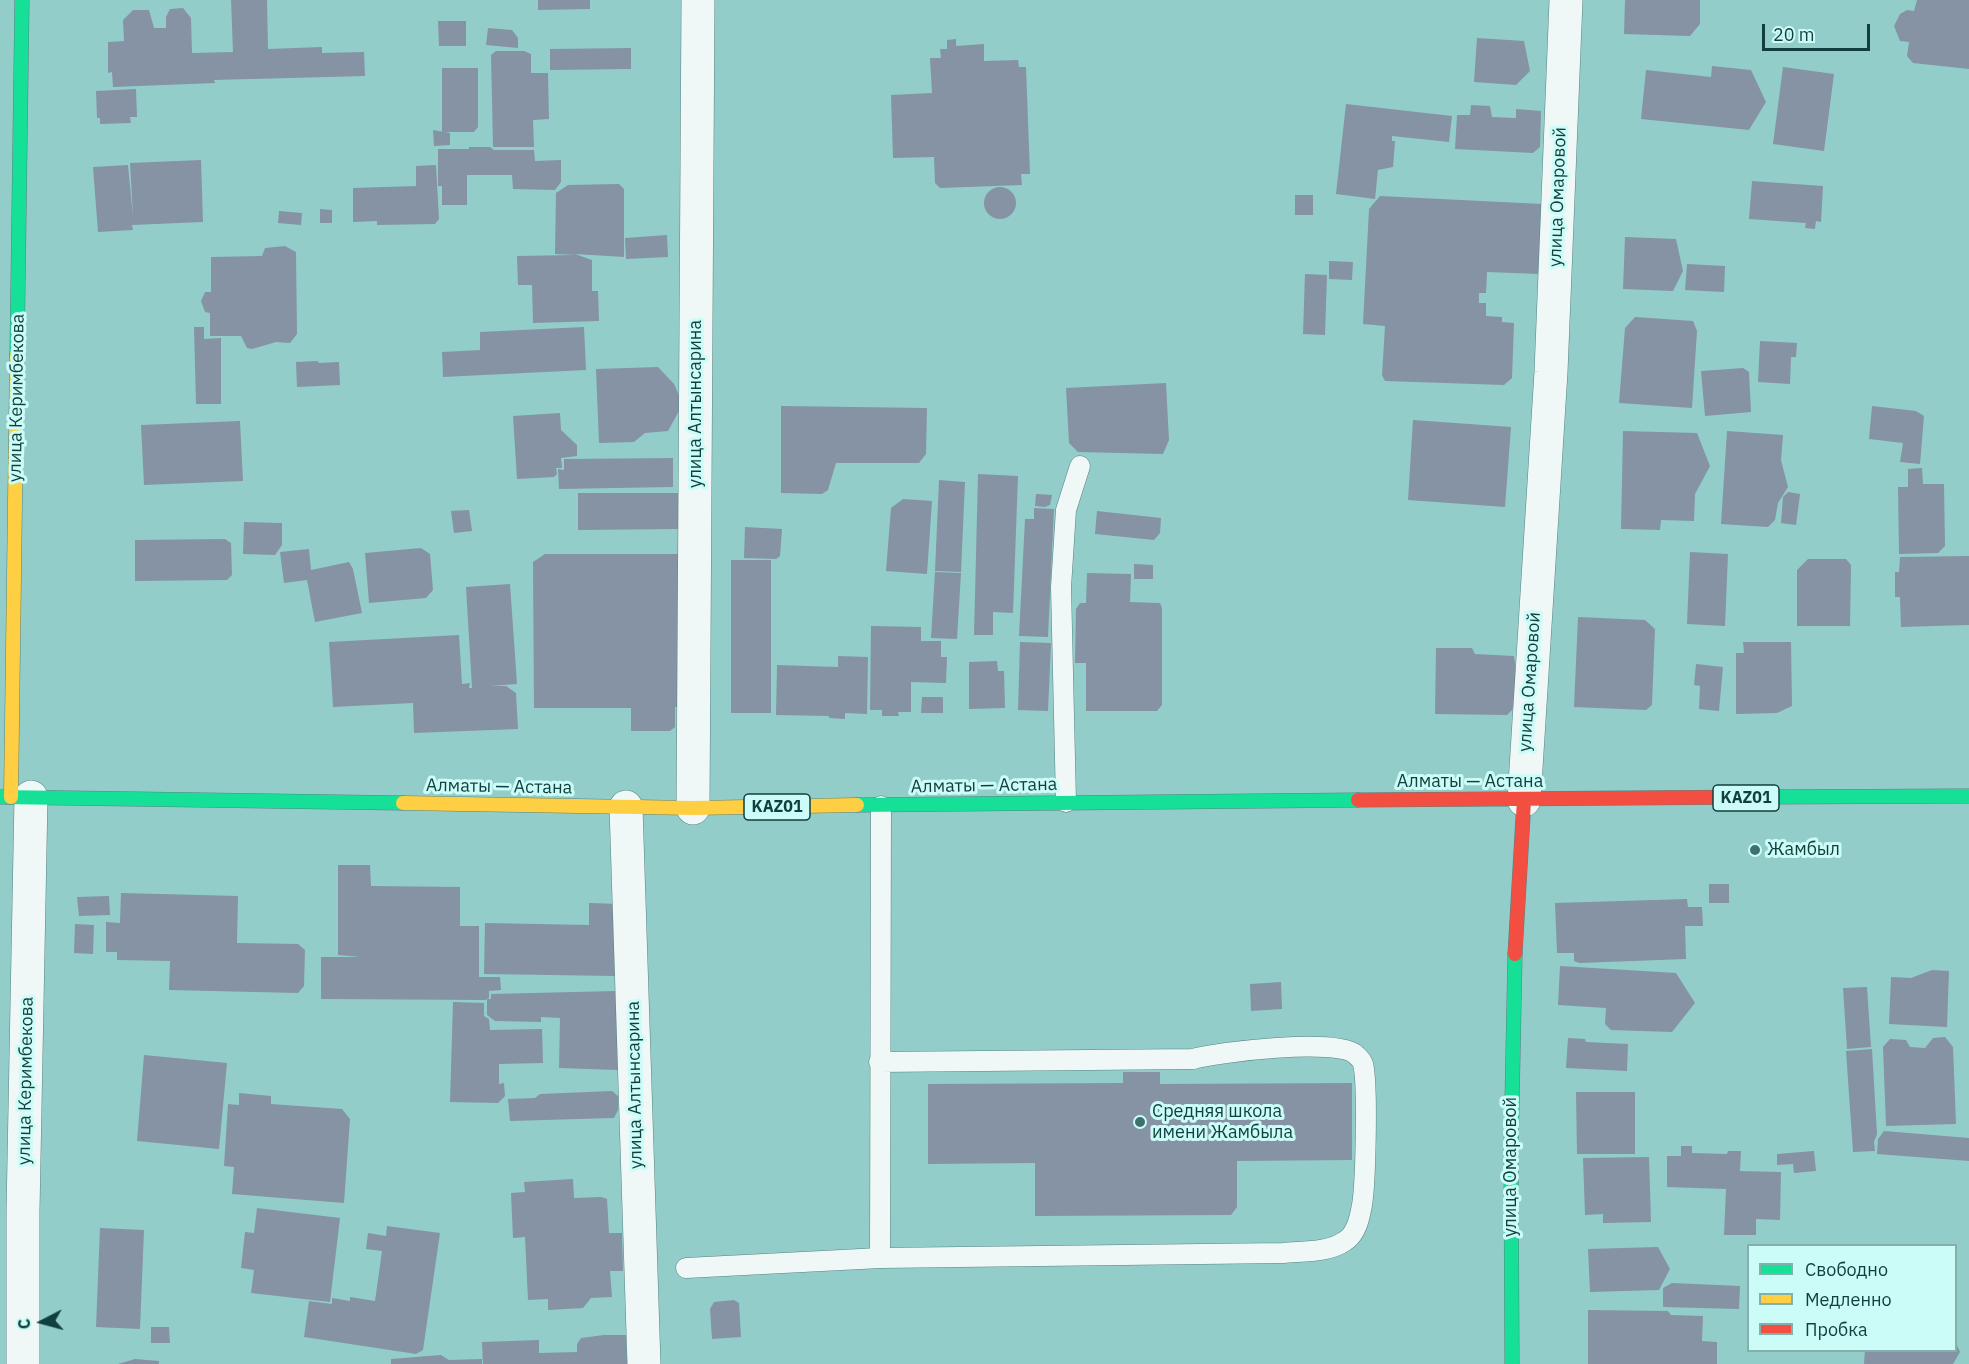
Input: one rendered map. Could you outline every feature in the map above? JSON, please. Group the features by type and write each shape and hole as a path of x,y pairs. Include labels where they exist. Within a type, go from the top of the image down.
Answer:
{"main road":[{"name":"улица Керимбекова","path":"14,797 22,0"},
{"name":"Алматы — Астана","path":"14,797 693,808 1066,802 1969,796"},
{"name":"улица Омаровой","path":"1512,1364 1510,1164 1514,944 1524,800"}],"street":[{"name":"улица Алтынсарина","path":"693,808 698,0"},
{"name":"улица Омаровой","path":"1524,800 1551,372 1566,0"},
{"name":"улица Керимбекова","path":"14,797 23,1211 23,1364"},
{"name":"улица Алтынсарина","path":"626,807 644,1364"}],"lane":[{"path":"1066,802 1061,587 1066,510 1080,466"},
{"path":"880,1258 881,806"},
{"path":"686,1268 880,1258 1283,1253 1328,1249 1346,1241 1354,1231 1362,1208 1366,1085 1363,1062 1352,1051 1329,1046 1218,1052 1193,1059 879,1062"}],"building":[{"path":"231,0 267,0 268,49 322,47 322,53 364,52 365,76 214,80 215,83 113,87 112,72 108,73 108,42 124,41 123,20 133,10 149,10 154,28 166,28 166,17 170,9 183,8 191,18 192,53 233,52"},
{"path":"538,0 590,0 590,9 538,10"},
{"path":"1625,0 1700,0 1700,24 1690,36 1624,34"},
{"path":"1917,0 1969,0 1969,69 1913,63 1907,56 1909,42 1900,41 1894,26 1900,14 1907,10 1914,11"},
{"path":"438,21 466,21 466,46 439,46"},
{"path":"488,28 512,30 518,38 518,48 486,45"},
{"path":"1477,38 1524,41 1530,71 1516,85 1474,82"},
{"path":"956,39 956,46 984,44 984,61 1018,60 1019,67 1026,67 1030,174 1021,174 1022,185 940,188 935,183 934,157 893,158 891,95 932,93 930,58 941,58 940,49 947,49 947,40"},
{"path":"631,48 631,69 550,70 550,49"},
{"path":"496,51 524,51 531,54 531,73 548,73 549,119 533,120 534,147 493,147 491,55"},
{"path":"1712,66 1751,70 1766,102 1749,130 1641,119 1646,70 1711,77"},
{"path":"1783,67 1834,74 1824,151 1773,144"},
{"path":"442,68 478,68 478,127 474,132 442,132"},
{"path":"136,89 137,117 130,117 131,123 100,124 100,118 97,118 96,91"},
{"path":"1346,104 1452,116 1449,142 1392,136 1392,141 1395,141 1393,167 1378,170 1375,199 1336,194"},
{"path":"1471,105 1490,106 1492,117 1516,118 1516,109 1541,111 1540,147 1533,153 1455,149 1457,115 1470,115"},
{"path":"433,130 450,133 450,145 434,146"},
{"path":"469,147 490,147 494,150 534,150 535,161 561,160 561,182 555,190 513,189 512,175 467,175 467,205 442,205 442,186 438,186 438,149 469,149"},
{"path":"201,160 203,222 132,225 133,230 98,232 93,167 128,165 133,217 130,163"},
{"path":"436,165 439,219 435,224 377,225 377,221 353,222 353,188 416,186 416,166"},
{"path":"1752,181 1823,186 1821,222 1816,221 1815,229 1805,228 1806,223 1749,219"},
{"path":"619,184 624,189 624,257 575,254 592,260 592,291 598,291 599,321 533,323 532,285 518,285 517,256 575,255 555,254 556,193 568,185"},
{"path":"1000,187 1012,191 1016,203 1012,215 1000,219 988,215 984,203 988,191"},
{"path":"1295,195 1313,195 1313,215 1295,215"},
{"path":"1380,196 1542,204 1539,274 1487,272 1486,293 1479,293 1479,303 1486,303 1486,316 1502,317 1502,322 1514,323 1512,378 1504,385 1385,381 1382,375 1385,326 1363,324 1369,209"},
{"path":"320,209 332,210 332,223 320,223"},
{"path":"279,211 302,213 301,225 278,223"},
{"path":"667,235 668,257 626,259 625,238"},
{"path":"1625,237 1676,239 1683,271 1673,291 1623,289"},
{"path":"285,246 296,252 297,334 290,343 276,342 252,349 247,348 241,336 210,336 210,313 205,312 201,301 205,292 211,292 211,257 262,256 265,248"},
{"path":"1329,261 1353,262 1352,280 1329,279"},
{"path":"1687,264 1725,266 1724,292 1685,290"},
{"path":"1305,274 1327,275 1325,335 1303,334"},
{"path":"1635,317 1693,321 1697,331 1692,408 1619,403 1625,328"},
{"path":"194,327 204,327 204,339 221,338 221,404 196,404"},
{"path":"584,327 586,370 443,377 442,352 480,350 480,332"},
{"path":"1760,341 1797,343 1796,357 1791,357 1790,384 1758,382"},
{"path":"318,361 319,363 339,362 340,385 297,387 296,362"},
{"path":"658,367 674,384 681,400 679,411 668,431 645,433 634,442 599,443 596,369"},
{"path":"1743,368 1749,372 1751,412 1705,416 1701,371"},
{"path":"1166,383 1169,440 1163,454 1078,452 1069,443 1066,388"},
{"path":"781,406 927,408 926,454 919,463 836,463 828,490 822,494 781,493"},
{"path":"1872,406 1916,411 1924,416 1920,464 1900,462 1903,443 1869,439"},
{"path":"560,413 561,430 577,445 577,456 561,458 562,468 556,468 557,474 554,477 517,479 513,416"},
{"path":"1413,420 1511,427 1505,507 1408,500"},
{"path":"240,421 243,481 144,485 141,425"},
{"path":"1623,431 1697,433 1710,466 1695,494 1694,521 1661,520 1660,530 1621,529"},
{"path":"1727,431 1783,435 1781,460 1788,487 1778,503 1775,520 1768,527 1721,524"},
{"path":"673,458 673,487 559,489 558,469 564,470 564,459"},
{"path":"1922,468 1923,484 1944,484 1945,546 1938,553 1899,554 1898,487 1908,487 1908,469"},
{"path":"978,474 1018,476 1013,613 993,612 993,635 974,635"},
{"path":"939,480 965,482 961,572 935,571"},
{"path":"1788,492 1800,494 1796,525 1781,523 1783,497"},
{"path":"578,493 679,493 679,529 578,530"},
{"path":"1036,494 1052,495 1050,505 1035,506"},
{"path":"903,499 932,501 927,574 886,571 891,508"},
{"path":"1034,508 1054,509 1048,637 1019,636 1025,519 1034,519"},
{"path":"469,510 472,531 454,533 451,511"},
{"path":"1097,511 1161,518 1160,533 1154,540 1095,534"},
{"path":"244,522 282,523 282,545 275,555 243,554"},
{"path":"745,527 782,529 780,556 776,559 744,558"},
{"path":"225,539 231,543 232,575 227,580 135,581 135,540"},
{"path":"421,548 430,554 433,590 426,598 369,603 365,553"},
{"path":"309,549 311,570 349,562 353,569 362,613 315,622 307,580 284,583 280,552"},
{"path":"1690,552 1728,554 1725,626 1687,624"},
{"path":"545,554 686,554 686,707 675,707 675,727 670,731 631,731 631,708 534,708 533,562"},
{"path":"1969,556 1969,625 1901,627 1900,597 1895,597 1895,572 1899,572 1900,557"},
{"path":"1808,559 1846,559 1851,565 1850,626 1797,626 1797,570"},
{"path":"731,560 771,560 771,713 731,713"},
{"path":"1134,564 1153,565 1153,579 1134,579"},
{"path":"935,572 961,573 957,639 931,638"},
{"path":"1087,573 1131,574 1130,602 1160,603 1162,608 1162,705 1157,711 1086,711 1086,663 1075,663 1076,609 1080,603 1086,603"},
{"path":"510,584 517,684 490,686 506,686 516,693 518,729 414,733 413,703 333,707 329,642 459,635 462,684 470,683 469,688 472,688 466,587"},
{"path":"1578,617 1645,620 1655,629 1652,705 1646,710 1574,707"},
{"path":"871,626 921,627 921,641 941,641 941,657 947,657 946,683 911,682 911,712 898,712 899,716 882,716 882,710 870,710"},
{"path":"1020,642 1051,643 1048,711 1018,710"},
{"path":"1743,642 1791,642 1792,706 1777,713 1736,714 1736,653 1744,653"},
{"path":"1436,648 1472,648 1475,654 1514,656 1518,689 1512,710 1507,715 1435,714"},
{"path":"838,656 868,657 867,714 845,713 845,719 829,718 829,716 776,715 777,665 838,667"},
{"path":"997,661 998,671 1004,671 1005,708 969,709 969,662"},
{"path":"1696,664 1723,667 1719,711 1699,709 1700,686 1694,685"},
{"path":"922,697 943,697 943,713 921,713"},
{"path":"338,865 370,865 371,886 460,887 460,926 479,926 479,977 500,977 501,990 489,991 489,998 485,1000 321,999 321,957 360,957 338,955"},
{"path":"1709,884 1729,884 1729,903 1709,903"},
{"path":"121,893 238,896 237,943 298,944 305,950 304,986 298,993 169,990 170,961 117,960 117,952 106,952 106,922 120,923"},
{"path":"109,896 110,915 79,916 77,897"},
{"path":"1687,899 1688,907 1702,907 1703,926 1685,926 1686,959 1579,963 1574,961 1574,953 1557,953 1555,903"},
{"path":"589,903 621,904 615,976 484,974 485,923 589,925"},
{"path":"75,924 94,925 93,954 74,953"},
{"path":"1560,966 1676,973 1695,1003 1672,1032 1611,1030 1605,1024 1606,1008 1558,1005"},
{"path":"1932,970 1949,971 1947,1027 1889,1024 1891,977 1911,978"},
{"path":"1281,982 1282,1009 1251,1011 1250,984"},
{"path":"1867,987 1871,1047 1847,1049 1843,988"},
{"path":"616,991 618,1070 559,1068 560,1018 541,1017 541,1022 495,1021 487,1015 487,999 491,999 491,994"},
{"path":"453,1002 484,1003 484,1016 489,1019 490,1030 542,1029 543,1063 499,1064 499,1084 504,1083 505,1096 498,1103 450,1102"},
{"path":"1945,1037 1953,1047 1956,1124 1886,1126 1883,1047 1890,1039 1906,1040 1910,1047 1925,1048 1933,1038"},
{"path":"1568,1038 1585,1039 1586,1042 1628,1044 1627,1071 1566,1068"},
{"path":"1872,1049 1877,1134 1874,1142 1875,1151 1853,1152 1846,1051"},
{"path":"144,1055 227,1063 219,1149 137,1141"},
{"name":"Средняя школа имени Жамбыла","path":"1123,1072 1160,1072 1160,1084 1352,1083 1352,1160 1237,1161 1237,1207 1231,1215 1035,1216 1035,1163 928,1164 928,1084 1123,1083"},
{"path":"612,1091 618,1096 618,1110 614,1118 510,1121 508,1099 535,1098 540,1094"},
{"path":"1576,1092 1635,1092 1635,1154 1577,1154"},
{"path":"239,1093 271,1096 271,1104 342,1109 350,1119 344,1203 232,1194 234,1167 224,1166 228,1104 239,1105"},
{"path":"1884,1131 1969,1138 1969,1161 1877,1154 1878,1139"},
{"path":"1681,1146 1692,1146 1692,1153 1727,1154 1728,1151 1741,1151 1740,1171 1781,1172 1780,1220 1756,1219 1756,1235 1724,1235 1726,1189 1667,1187 1667,1156 1681,1156"},
{"path":"1814,1151 1816,1171 1794,1173 1793,1164 1777,1165 1777,1154"},
{"path":"1649,1157 1651,1222 1603,1223 1603,1214 1585,1215 1583,1158"},
{"path":"573,1179 574,1198 601,1197 607,1199 609,1233 622,1233 623,1271 610,1271 612,1297 591,1298 583,1308 548,1310 548,1299 528,1300 525,1237 513,1238 511,1193 525,1192 524,1182"},
{"path":"257,1208 340,1218 330,1302 251,1293 254,1270 241,1268 245,1232 254,1233"},
{"path":"387,1226 440,1233 423,1350 416,1354 304,1337 309,1301 332,1304 332,1298 350,1301 350,1297 375,1301 382,1251 366,1249 368,1233 386,1236"},
{"path":"100,1228 144,1230 140,1329 96,1327"},
{"path":"1658,1247 1670,1269 1659,1290 1590,1292 1588,1249"},
{"path":"1672,1283 1740,1286 1739,1309 1663,1307 1663,1288"},
{"path":"734,1300 739,1303 741,1337 712,1339 710,1309 714,1302"},
{"path":"1588,1310 1668,1311 1671,1315 1703,1316 1702,1341 1717,1342 1717,1364 1588,1364"},
{"path":"151,1327 169,1327 170,1343 151,1343"},
{"path":"626,1335 627,1364 483,1364 482,1342 539,1340 539,1353 577,1352 577,1344 581,1338"},
{"path":"1957,1345 1960,1352 1953,1364 1864,1364 1865,1352 1957,1352"},
{"path":"441,1355 449,1360 482,1359 482,1364 391,1364 391,1359"},
{"path":"135,1359 159,1361 159,1364 118,1364"}],"traffic: fast":[{"path":"17,355 22,0"},
{"path":"1762,797 1969,796"},
{"path":"0,797 403,803"},
{"path":"857,805 1358,800"},
{"path":"1512,1364 1511,1152 1515,954"}],"traffic: slow":[{"path":"11,797 17,355"},
{"path":"403,803 693,808 857,805"}],"traffic: jam":[{"path":"1358,800 1762,797"},
{"path":"1515,954 1524,800"}],"place":[{"name":"Жамбыл","path":"1755,850"},
{"name":"Средняя школа имени Жамбыла","path":"1140,1122"}]}
